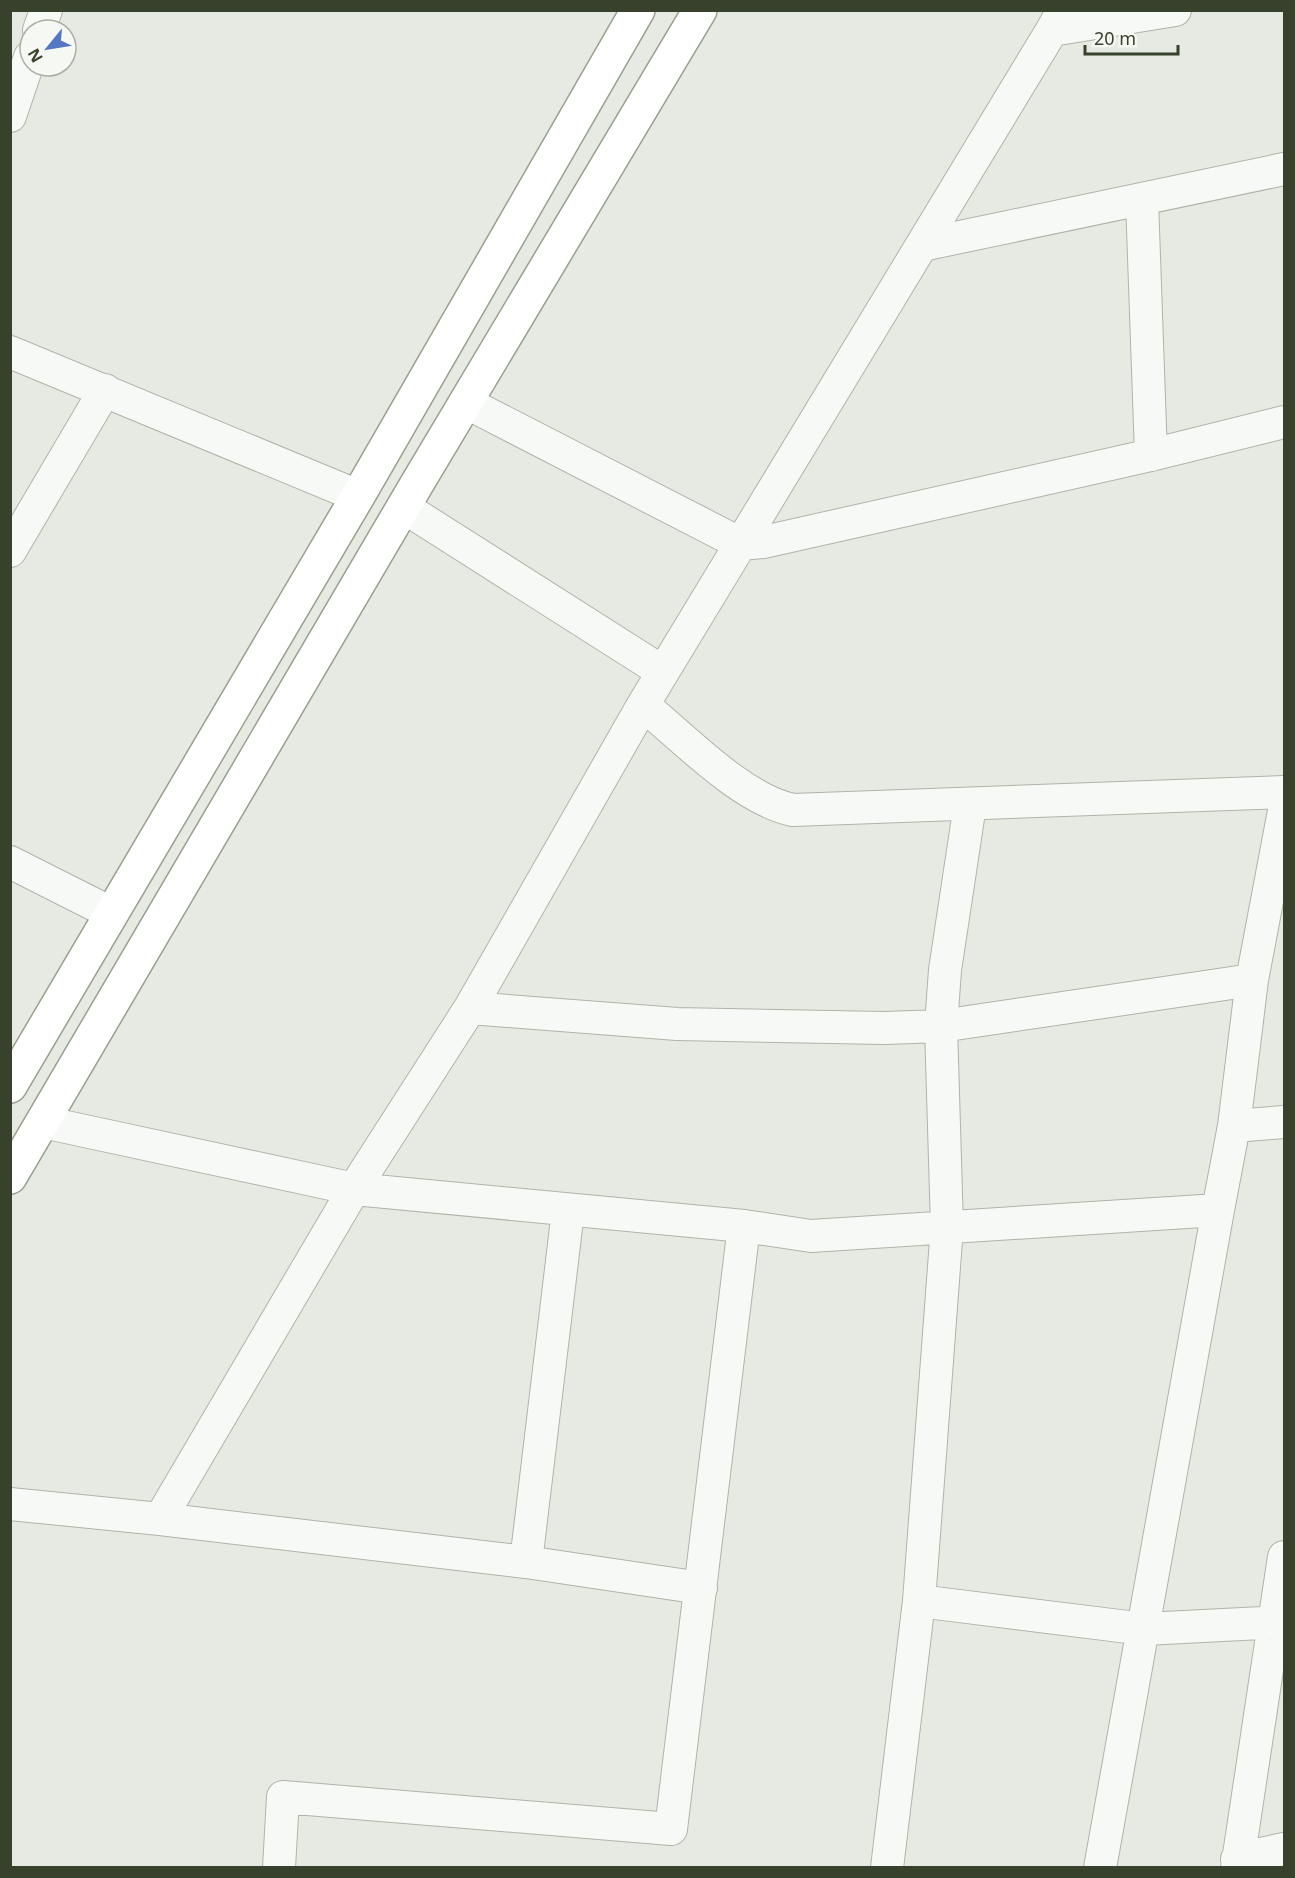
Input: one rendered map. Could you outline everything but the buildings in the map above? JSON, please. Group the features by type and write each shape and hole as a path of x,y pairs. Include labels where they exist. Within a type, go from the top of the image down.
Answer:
{"highway":[{"path":"10,1086 358,496 638,10"},
{"path":"10,1178 411,495 700,10"},
{"path":"379,459 411,495"}],"street":[{"path":"160,1519 354,1189 470,1008 643,705 1058,20 1175,10"},
{"path":"10,116 23,78"},
{"path":"922,245 1284,169"},
{"path":"1142,200 1151,455"},
{"path":"10,352 358,496"},
{"path":"10,551 105,390"},
{"path":"467,402 741,544 764,542 1151,455 1284,422"},
{"path":"411,495 663,672"},
{"path":"643,705 752,794 778,807 809,811 1284,792"},
{"path":"887,1868 919,1601 947,1227 941,1026 945,970 970,805"},
{"path":"1100,1868 1234,1126 1252,980 1284,811"},
{"path":"10,862 111,913"},
{"path":"470,1008 677,1024 885,1028 941,1026 1252,980"},
{"path":"43,1122 354,1189 744,1226 812,1236 1218,1210"},
{"path":"1234,1126 1284,1122"},
{"path":"526,1562 568,1211"},
{"path":"279,1868 283,1797 671,1829 744,1226"},
{"path":"10,1504 160,1519 526,1562 701,1588"},
{"path":"1284,1557 1279,1622 1237,1863 1284,1850"},
{"path":"919,1601 1144,1629 1279,1622"}]}
